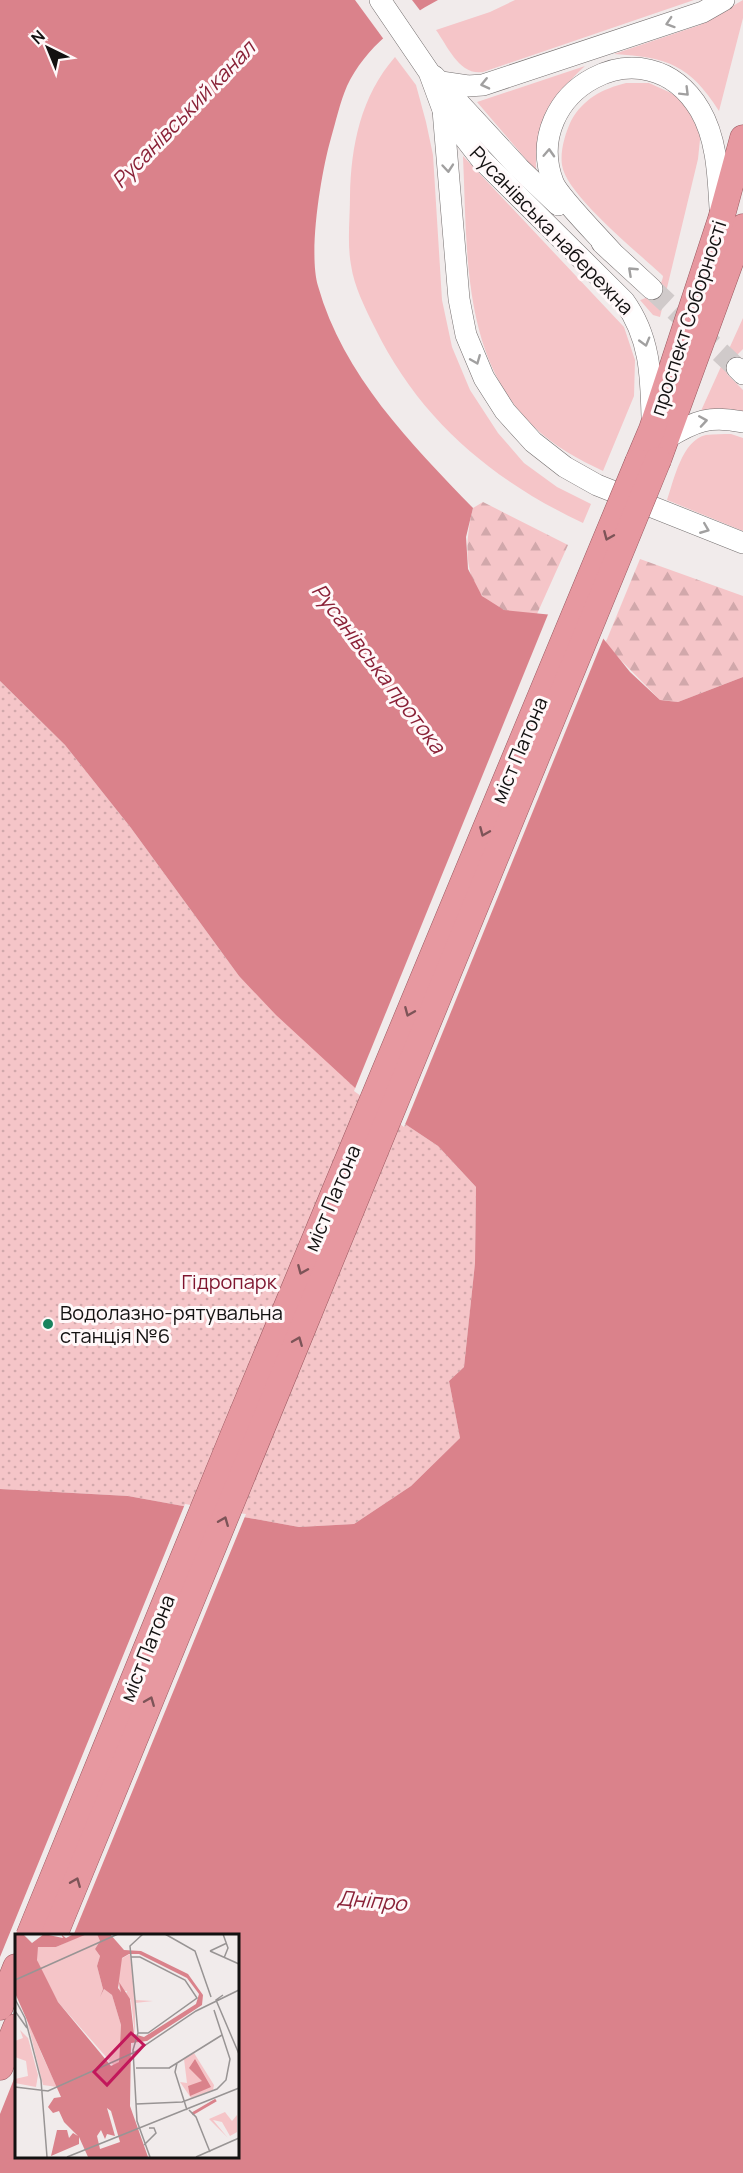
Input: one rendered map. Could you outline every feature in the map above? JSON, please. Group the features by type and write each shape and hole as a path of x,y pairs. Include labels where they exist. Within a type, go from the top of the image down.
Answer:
{"highway":[{"name":"проспект Соборності","path":"654,447 724,283 743,138"},
{"name":"проспект Соборності","path":"654,447 732,223"},
{"name":"міст Патона","path":"30,1934 233,1436 654,447"},
{"name":"міст Патона","path":"55,1934 654,447"},
{"path":"0,2007 15,1970"},
{"path":"0,2067 15,2030"}],"main road":[{"name":"Русанівська набережна","path":"380,0 431,72 519,168 652,290"},
{"path":"431,72 468,86 483,85 703,12 724,0"},
{"path":"612,252 554,185 547,159 552,127 567,98 590,78 617,69 652,69 670,78 688,94 700,110 710,133 732,223"},
{"name":"Русанівська набережна","path":"431,72 443,110 459,299 466,334 484,378 505,411 533,442 565,467 597,484 743,543"},
{"name":"Русанівська набережна","path":"443,110 481,159 624,302 638,320 651,371 654,447"},
{"path":"724,283 743,255"},
{"path":"654,447 695,421 723,418 743,422"}],"green space":[{"path":"515,0 694,0 483,72 468,70 461,65 436,30 490,12"},
{"path":"743,0 743,18 719,111 698,83 676,66 649,58 614,54 700,25"},
{"path":"395,57 416,85 433,155 442,300 452,347 470,390 498,433 524,463 557,487 591,504 583,523 518,487 489,467 437,419 393,361 360,297 352,273 349,248 353,158 366,105 383,72"},
{"path":"585,66 563,89 547,112 538,139 536,171 477,102"},
{"path":"626,83 649,83 680,97 701,130 698,159 660,317 653,315 640,300 655,291 663,276 590,208 576,192 562,165 565,137 576,113 594,96"},
{"path":"463,156 624,327 635,360 634,396 603,471 567,452 532,425 506,393 488,358 477,320 470,281"},
{"path":"743,318 743,349 726,366 727,374 743,390 743,411 717,409 700,413"},
{"path":"731,434 743,438 743,531 667,500 680,462 691,444 706,435"},
{"path":"483,502 568,545 537,614 504,610 490,602 473,580 469,566 468,537 473,508"},
{"path":"640,559 743,596 743,677 678,702 660,700 605,644"},
{"name":"Гідропарк","path":"0,681 65,745 131,828 239,976 366,1098 438,1146 476,1187 475,1263 464,1367 449,1381 460,1438 411,1486 354,1524 299,1527 128,1496 0,1489"}],"water":[{"path":"0,0 438,0 411,16 374,47 355,72 342,98 323,171 315,233 315,271 329,318 344,349 382,406 426,459 473,508 466,537 468,569 482,596 504,610 583,618 594,627 630,672 660,700 678,702 743,677 743,2173 0,2173 0,1489 128,1496 299,1527 354,1524 411,1486 460,1438 449,1381 464,1367 475,1263 476,1187 438,1146 366,1098 276,1015 239,976 131,828 65,745 0,681"}],"pier":[{"path":"355,0 412,0 422,13 385,41"},
{"path":"549,612 584,616 596,625 604,637 404,1127 354,1091"},
{"path":"185,1504 246,1514 74,1934 15,1934 15,2076 0,2114 0,1957"}],"tunnel":[{"path":"652,289 737,368"}],"place":[{"name":"Водолазно-рятувальна станція №6","path":"48,1324"}],"water label":[{"name":"Русанівський канал","path":"183,114"},
{"name":"Русанівська протока","path":"379,668"},
{"name":"Дніпро","path":"372,1900"}]}
